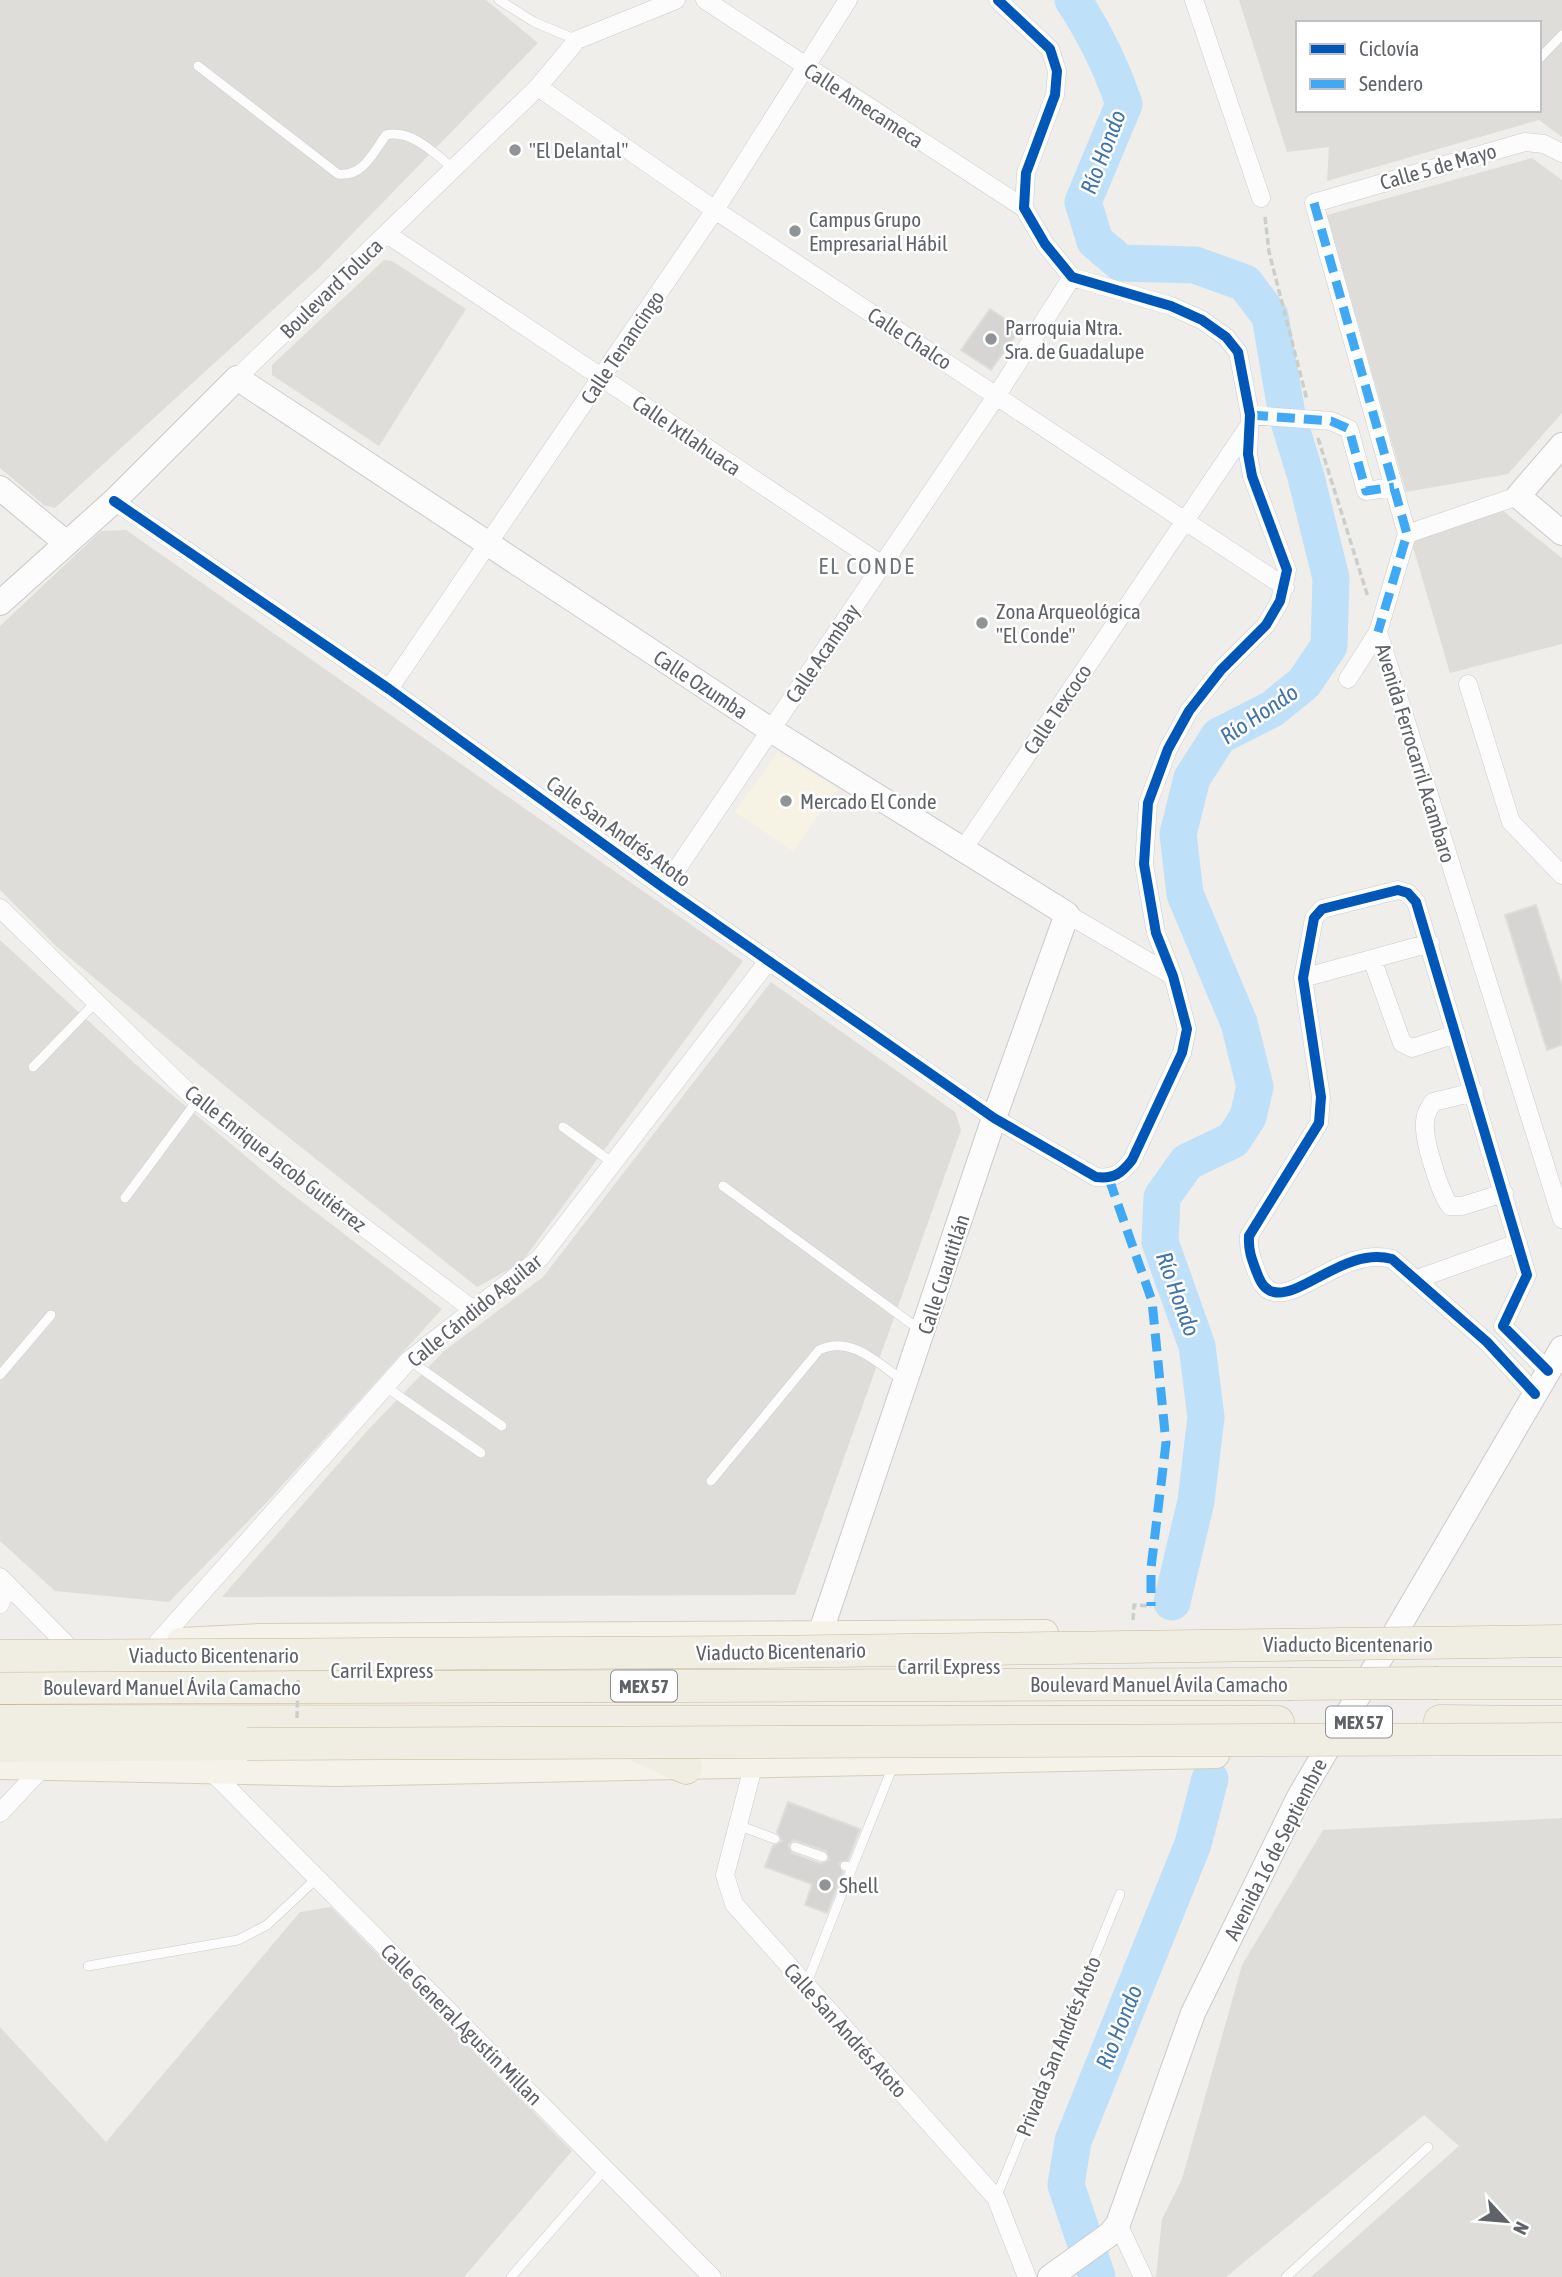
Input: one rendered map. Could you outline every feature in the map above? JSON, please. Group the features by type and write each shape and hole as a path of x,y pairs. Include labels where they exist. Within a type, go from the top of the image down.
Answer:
{"highway":[{"path":"976,1685 1122,1632"},
{"name":"Viaducto Bicentenario","path":"0,1654 754,1652 1562,1642"},
{"path":"0,1654 123,1687"},
{"name":"Carril Express","path":"0,1654 1562,1663"},
{"name":"Boulevard Manuel Ávila Camacho","path":"0,1688 1562,1683"},
{"name":"Boulevard Manuel Ávila Camacho","path":"0,1721 1562,1722"},
{"path":"586,1722 686,1768"},
{"path":"0,1746 1562,1739"}],"main road":[{"path":"1437,1630 1562,1629"},
{"path":"0,1654 66,1644 260,1637 1296,1632"},
{"path":"1408,1755 1562,1753"},
{"path":"0,1766 336,1773 753,1767 1298,1754"}],"street":[{"name":"Boulevard Toluca","path":"0,603 65,542 114,501 538,87 577,40 676,0"},
{"name":"Calle Amecameca","path":"705,0 1024,208"},
{"name":"Calle Tenancingo","path":"389,689 715,210 848,0"},
{"path":"998,0 1050,48 1057,71 1055,95 1026,173 1024,208 1045,244 1073,277 1171,306 1202,320 1226,337 1238,352 1253,420 1252,476 1287,570 1284,587 1266,625 1222,670 1189,710 1168,749 1148,803 1144,864 1156,933 1173,976"},
{"path":"1194,0 1261,198"},
{"name":"Calle Chalco","path":"538,87 715,210 1284,587"},
{"name":"Calle 5 de Mayo","path":"1394,488 1314,203 1525,142 1544,144 1562,153"},
{"name":"Calle Ixtlahuaca","path":"387,234 882,565"},
{"name":"Calle Acambay","path":"664,888 769,729 997,396 1073,277"},
{"name":"Calle Ozumba","path":"237,378 769,729 962,851 1173,976"},
{"path":"1253,420 1302,418 1331,421 1349,429 1366,491 1394,488 1407,534 1518,496 1562,445"},
{"name":"Calle Texcoco","path":"962,851 1253,420"},
{"path":"2,492 65,542"},
{"path":"1518,496 1562,533"},
{"name":"Calle San Andrés Atoto","path":"114,501 389,689 664,888 994,1118 1096,1177 1109,1179 1121,1173 1132,1160 1182,1053 1187,1029 1173,976"},
{"name":"Avenida Ferrocarril Acambaro","path":"1407,534 1378,632 1562,1219"},
{"path":"1348,679 1378,632"},
{"path":"1468,684 1511,822 1562,875"},
{"path":"1487,1342 1503,1326 1527,1275 1416,902 1408,893 1398,890 1322,909 1314,918 1303,978 1321,1097 1319,1123 1255,1223 1248,1250 1261,1285 1273,1292 1285,1291 1342,1264 1384,1256 1400,1263 1487,1342 1535,1394"},
{"name":"Calle Enrique Jacob Gutiérrez","path":"0,908 197,1101 472,1309"},
{"name":"Calle Cuautitlán","path":"820,1634 924,1334 994,1118 1067,914"},
{"path":"1303,978 1430,943"},
{"path":"1372,959 1402,1043 1412,1048 1456,1034"},
{"name":"Calle Cándido Aguilar","path":"158,1642 409,1360 540,1258 769,960"},
{"path":"1474,1093 1433,1102 1427,1111 1424,1124 1443,1196 1450,1206 1462,1206 1504,1193"},
{"path":"1417,1279 1518,1243"},
{"path":"1503,1326 1548,1371"},
{"name":"Avenida 16 de Septiembre","path":"1114,2229 1193,2013 1299,1797 1562,1348"},
{"path":"0,1604 4,1581"},
{"path":"4,1581 66,1644"},
{"path":"0,1813 43,1767"},
{"name":"Calle San Andrés Atoto","path":"753,1767 726,1875 734,1904 996,2198 1027,2277"},
{"name":"Calle General Agustín Millan","path":"211,1771 712,2277"},
{"path":"1050,2277 1114,2229 1143,2277"}],"lane":[{"path":"499,0 534,22 577,40"},
{"path":"1541,57 1562,35"},
{"path":"198,66 338,174 351,176 362,167 386,135 398,133 409,136 454,169"},
{"path":"33,1067 96,1002"},
{"path":"125,1198 197,1101"},
{"path":"564,1127 613,1163"},
{"path":"723,1186 924,1334"},
{"path":"0,1375 51,1315"},
{"path":"711,1481 819,1350 832,1344 848,1344 906,1384"},
{"path":"409,1360 502,1426"},
{"path":"386,1387 481,1452"},
{"path":"806,1985 848,1867 893,1764"},
{"path":"738,1825 775,1839"},
{"path":"795,1847 823,1857"},
{"path":"88,1966 238,1940 267,1925 317,1878"},
{"name":"Privada San Andrés Atoto","path":"996,2198 1120,1894"},
{"path":"1286,2277 1428,2147"},
{"path":"511,2277 605,2169"}],"path":[{"path":"1122,1632 1134,1605 1152,1606"},
{"path":"297,1725 298,1672"}],"shaded area":[{"path":"0,0 486,0 538,43 319,268 55,508 44,505 0,468"},
{"path":"1239,0 1562,0 1562,137 1539,120 1327,181 1329,147 1287,152"},
{"path":"1532,158 1562,180 1562,413 1508,474 1406,492 1327,215"},
{"path":"384,260 392,261 466,309 379,446 272,375 272,365"},
{"path":"1503,511 1562,558 1562,644 1450,673 1411,540"},
{"path":"126,530 743,961 521,1263 477,1287 253,1109 58,948 0,890 0,626 101,531"},
{"name":"Mercado El Conde","path":"778,752 837,789 793,851 735,812"},
{"path":"0,940 142,1070 279,1184 442,1309 268,1501 169,1602 55,1591 0,1541"},
{"path":"771,982 955,1112 961,1130 795,1595 222,1597 367,1431 444,1351 543,1277"},
{"path":"1562,1818 1562,2277 1311,2277 1459,2146 1424,2115 1226,2277 1156,2277 1162,2219 1182,2179 1242,1965 1323,1830"},
{"path":"331,1907 572,2151 464,2277 0,2277 0,2027 106,2142 300,1912"}],"building":[{"name":"Parroquia Ntra. Sra. de Guadalupe","path":"990,309 1020,329 991,370 961,350"},
{"path":"1536,905 1562,986 1562,1045 1547,1050 1505,915"},
{"path":"788,1802 860,1829 848,1860 839,1863 843,1873 827,1913 805,1905 812,1884 765,1867 773,1846 782,1841 777,1832","holes":["794,1840 826,1851 829,1860 821,1864 792,1853 788,1845"]}],"waterway":[{"name":"Río Hondo","path":"1073,0 1102,50 1124,104 1083,202 1095,241 1121,263 1195,265 1245,283 1270,316 1287,415 1306,477 1331,578 1329,646 1304,683 1272,709 1219,736 1192,778 1178,834 1185,894 1239,1023 1255,1087 1248,1117 1233,1140 1187,1162 1162,1197 1160,1242 1197,1346 1206,1417 1196,1501 1172,1602"},
{"name":"Rio Hondo","path":"1097,2277 1066,2185 1073,2141 1193,1844 1210,1779"}],"marked path":[{"path":"1314,203 1407,534 1378,632"},
{"path":"1250,415 1331,421 1349,429 1366,491 1394,487"},
{"path":"1109,1179 1152,1301 1166,1443 1151,1568 1151,1606"}],"cycle path":[{"path":"114,501 389,689 664,888 994,1118 1096,1177 1117,1174 1132,1160 1182,1053 1187,1029 1173,976 1156,933 1144,864 1148,803 1168,749 1189,711 1221,670 1266,625 1280,601 1287,570 1252,476 1248,454 1250,415 1238,352 1226,337 1202,320 1171,306 1072,277 1045,244 1024,208 1026,173 1055,95 1057,71 1050,49 998,0"},
{"path":"1535,1394 1487,1342 1392,1259 1375,1257 1342,1265 1285,1292 1268,1289 1258,1276 1251,1255 1249,1236 1319,1123 1321,1097 1303,978 1314,918 1322,909 1398,890 1408,893 1416,902 1527,1275 1503,1326 1548,1371"}],"place":[{"name":"\"El Delantal\"","path":"515,150"},
{"name":"Campus Grupo Empresarial Hábil","path":"795,231"},
{"name":"Parroquia Ntra. Sra. de Guadalupe","path":"991,339"},
{"name":"Zona Arqueológica \"El Conde\"","path":"982,623"},
{"name":"Mercado El Conde","path":"786,801"},
{"name":"Shell","path":"825,1885"}],"district":[{"name":"EL CONDE","path":"867,566"}]}
